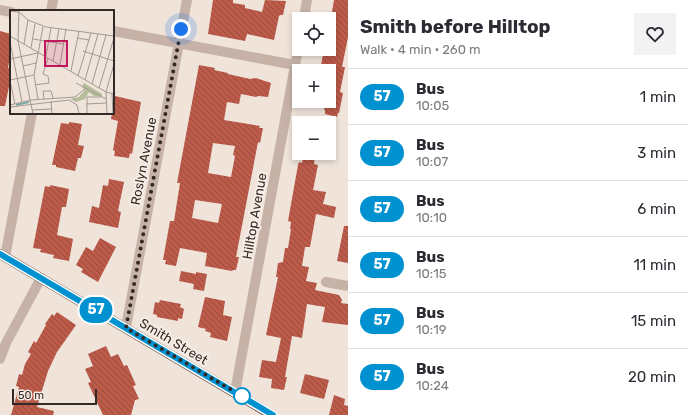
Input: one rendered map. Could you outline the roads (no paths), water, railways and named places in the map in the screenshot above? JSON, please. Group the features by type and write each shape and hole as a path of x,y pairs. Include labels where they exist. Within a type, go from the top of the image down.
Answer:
{"main road":[{"name":"Smith Street","path":"3,255 272,415"}],"street":[{"path":"51,10 53,0"},
{"name":"Roslyn Avenue","path":"126,328 187,0"},
{"path":"305,12 307,0"},
{"path":"0,10 10,12"},
{"path":"114,31 292,64"},
{"name":"Hilltop Avenue","path":"235,392 292,81"},
{"path":"3,255 32,114"},
{"path":"0,359 6,343 42,278"},
{"path":"326,282 348,286"}]}
